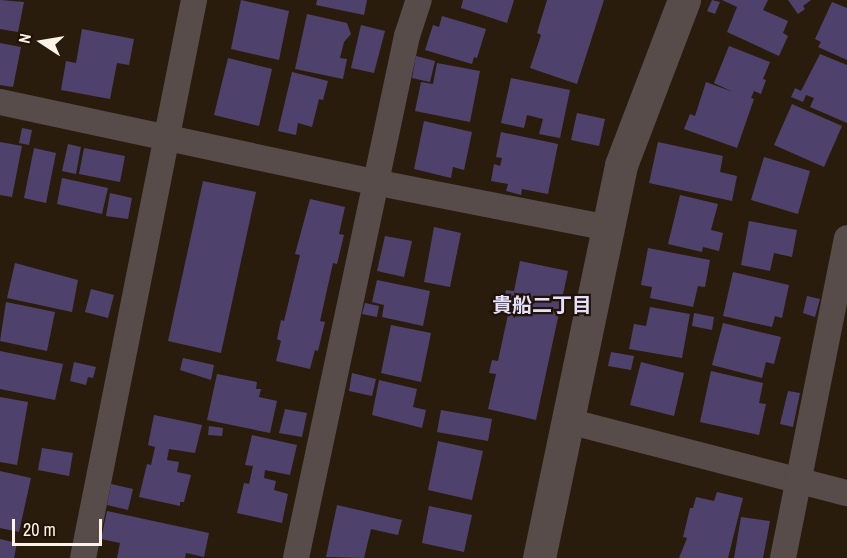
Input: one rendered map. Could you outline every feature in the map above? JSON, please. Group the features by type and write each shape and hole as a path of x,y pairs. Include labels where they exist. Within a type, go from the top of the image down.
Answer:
{"street":[{"path":"83,558 194,0"},
{"path":"296,558 406,36 419,0"},
{"path":"539,558 621,165 684,0"},
{"path":"0,102 374,182 608,228"},
{"path":"783,558 847,238"},
{"path":"568,421 847,493"}],"building":[{"path":"0,0 24,2 18,32 0,29"},
{"path":"241,0 289,11 279,60 231,49"},
{"path":"317,0 367,0 364,15 316,5"},
{"path":"463,0 514,0 507,23 461,8"},
{"path":"547,0 604,0 577,84 530,68 541,35 537,33"},
{"path":"712,0 720,2 715,14 707,11"},
{"path":"722,0 768,0 763,10 788,21 783,33 788,36 779,56 727,32 737,7"},
{"path":"788,0 811,0 798,14"},
{"path":"832,2 847,8 847,60 818,47 821,42 815,39"},
{"path":"307,14 347,23 351,34 344,42 340,58 347,59 343,79 295,69"},
{"path":"442,16 486,29 477,58 474,57 472,64 425,50 433,25 439,27"},
{"path":"361,25 385,31 374,73 351,68"},
{"path":"82,29 134,39 129,65 117,63 110,99 61,90 66,61 76,63"},
{"path":"0,43 21,47 13,87 0,85"},
{"path":"729,46 770,62 763,79 766,80 761,94 754,91 751,98 754,99 737,148 684,129 690,114 695,116 706,82 733,92 714,83"},
{"path":"820,54 847,65 847,123 810,107 814,98 806,95 803,102 791,97 795,88 801,91"},
{"path":"416,56 435,61 430,82 412,78"},
{"path":"228,58 272,69 259,126 214,115"},
{"path":"437,63 480,71 470,122 415,111 421,82 433,84"},
{"path":"292,72 328,81 323,100 319,99 312,127 298,123 296,135 278,131"},
{"path":"511,78 570,90 560,138 539,134 543,119 527,115 524,128 501,123"},
{"path":"792,104 842,126 824,167 774,145"},
{"path":"577,113 605,119 599,146 571,140"},
{"path":"424,121 472,132 464,170 453,167 451,178 414,169"},
{"path":"22,128 32,130 29,145 19,143"},
{"path":"501,132 558,144 548,194 522,189 521,195 506,191 508,184 491,181 494,164 500,166 502,158 496,157"},
{"path":"0,142 22,146 12,197 0,195"},
{"path":"658,142 723,156 720,172 737,176 732,201 649,183"},
{"path":"68,144 81,147 76,174 62,171"},
{"path":"34,148 56,153 46,203 24,198"},
{"path":"84,148 125,156 120,182 79,174"},
{"path":"764,157 810,171 798,214 751,200"},
{"path":"62,178 108,188 102,214 57,204"},
{"path":"203,181 256,192 221,353 168,341"},
{"path":"110,193 132,198 128,219 106,216"},
{"path":"680,195 718,204 711,230 723,233 719,251 703,247 702,252 668,244"},
{"path":"310,199 345,207 339,234 344,235 337,264 333,263 320,321 325,322 318,351 315,350 310,369 276,361 281,341 277,339 281,320 284,321 300,255 295,254"},
{"path":"749,221 797,230 792,257 774,253 770,271 741,265"},
{"path":"434,227 461,233 450,287 424,282"},
{"path":"385,236 412,241 404,277 377,271"},
{"path":"648,248 710,260 705,287 698,286 693,307 650,298 652,287 641,285"},
{"path":"520,261 568,271 536,420 488,409 496,374 489,373 492,360 498,361 510,305 503,303 506,290 514,291"},
{"path":"15,263 78,280 72,312 7,298"},
{"path":"733,272 789,285 782,318 775,316 772,327 723,316"},
{"path":"377,280 430,291 423,326 382,317 384,305 372,302"},
{"path":"91,289 114,295 108,318 85,312"},
{"path":"807,296 820,299 815,317 803,313"},
{"path":"6,302 55,312 47,351 0,341"},
{"path":"365,303 379,306 377,317 362,314"},
{"path":"650,307 690,314 682,358 629,349 634,324 646,326"},
{"path":"694,313 714,317 712,330 692,326"},
{"path":"723,323 781,337 774,364 766,362 762,378 712,365"},
{"path":"391,325 431,333 421,382 381,373"},
{"path":"0,351 63,364 55,400 0,389"},
{"path":"611,352 634,356 631,370 608,366"},
{"path":"183,358 214,365 211,380 180,370"},
{"path":"74,362 96,367 93,378 88,377 86,385 70,381"},
{"path":"641,362 684,373 674,416 630,405"},
{"path":"711,371 763,383 759,403 766,404 759,435 700,422"},
{"path":"352,373 376,379 372,396 349,391"},
{"path":"217,374 257,382 256,389 261,389 259,397 277,401 270,433 207,420"},
{"path":"379,380 417,389 413,407 426,410 422,428 372,415"},
{"path":"788,391 800,393 793,427 780,424"},
{"path":"0,397 28,402 17,465 0,462"},
{"path":"285,409 307,413 302,437 279,433"},
{"path":"441,410 492,419 488,441 437,432"},
{"path":"154,415 202,425 195,453 169,449 167,460 179,462 177,472 191,475 184,502 180,502 180,506 139,497 147,464 151,465 155,447 148,445"},
{"path":"209,426 223,428 222,436 208,435"},
{"path":"252,435 297,445 290,475 265,470 264,478 276,481 274,490 288,494 282,523 237,513 244,483 249,484 253,466 245,465"},
{"path":"438,441 483,451 472,500 428,490"},
{"path":"42,448 73,453 69,476 38,470"},
{"path":"0,471 31,478 19,532 0,528"},
{"path":"111,484 133,489 128,510 107,505"},
{"path":"717,492 743,498 728,558 679,558 687,538 683,537 690,508 693,508 696,497 714,501"},
{"path":"337,505 402,520 398,535 371,529 364,558 326,557"},
{"path":"429,506 472,515 464,552 422,543"},
{"path":"107,511 209,533 204,557 186,553 185,558 117,558 120,543 101,539"},
{"path":"741,517 770,521 763,558 734,558"},
{"path":"0,539 17,543 14,558 0,558"}],"district":[{"name":"貴船二丁目","path":"542,304"}]}
